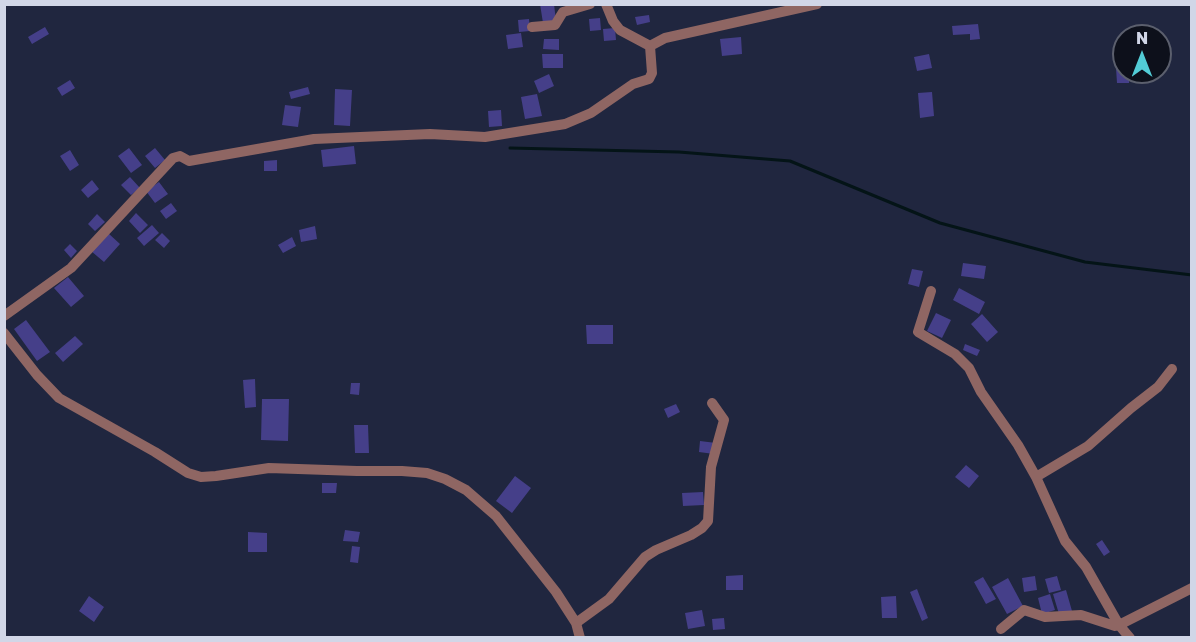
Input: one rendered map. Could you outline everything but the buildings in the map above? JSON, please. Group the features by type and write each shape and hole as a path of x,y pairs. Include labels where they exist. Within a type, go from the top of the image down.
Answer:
{"street":[{"path":"532,27 555,25 563,12 590,4"},
{"path":"606,4 613,21 620,30 650,46"},
{"path":"650,46 665,38 817,4"},
{"path":"4,316 71,268 173,158 180,156 189,161 314,138 430,134 485,137 565,124 591,113 633,84 649,79 652,73 650,46"},
{"path":"931,291 918,332 955,354 969,368 981,392 1018,445 1036,477 1065,541 1086,567 1119,625 1130,638"},
{"path":"4,333 37,375 59,398 188,473 201,477 269,468 402,471 427,473 466,490 496,516 555,592 576,623 580,638"},
{"path":"1036,477 1088,446 1158,387 1172,369"},
{"path":"576,623 609,599 645,557 691,535 708,521 711,467 724,420 712,403"},
{"path":"1001,629 1024,610 1045,617 1081,615 1115,626 1191,588"}],"waterway":[{"path":"510,148 679,152 790,161 940,223 1085,262 1192,275"}]}
